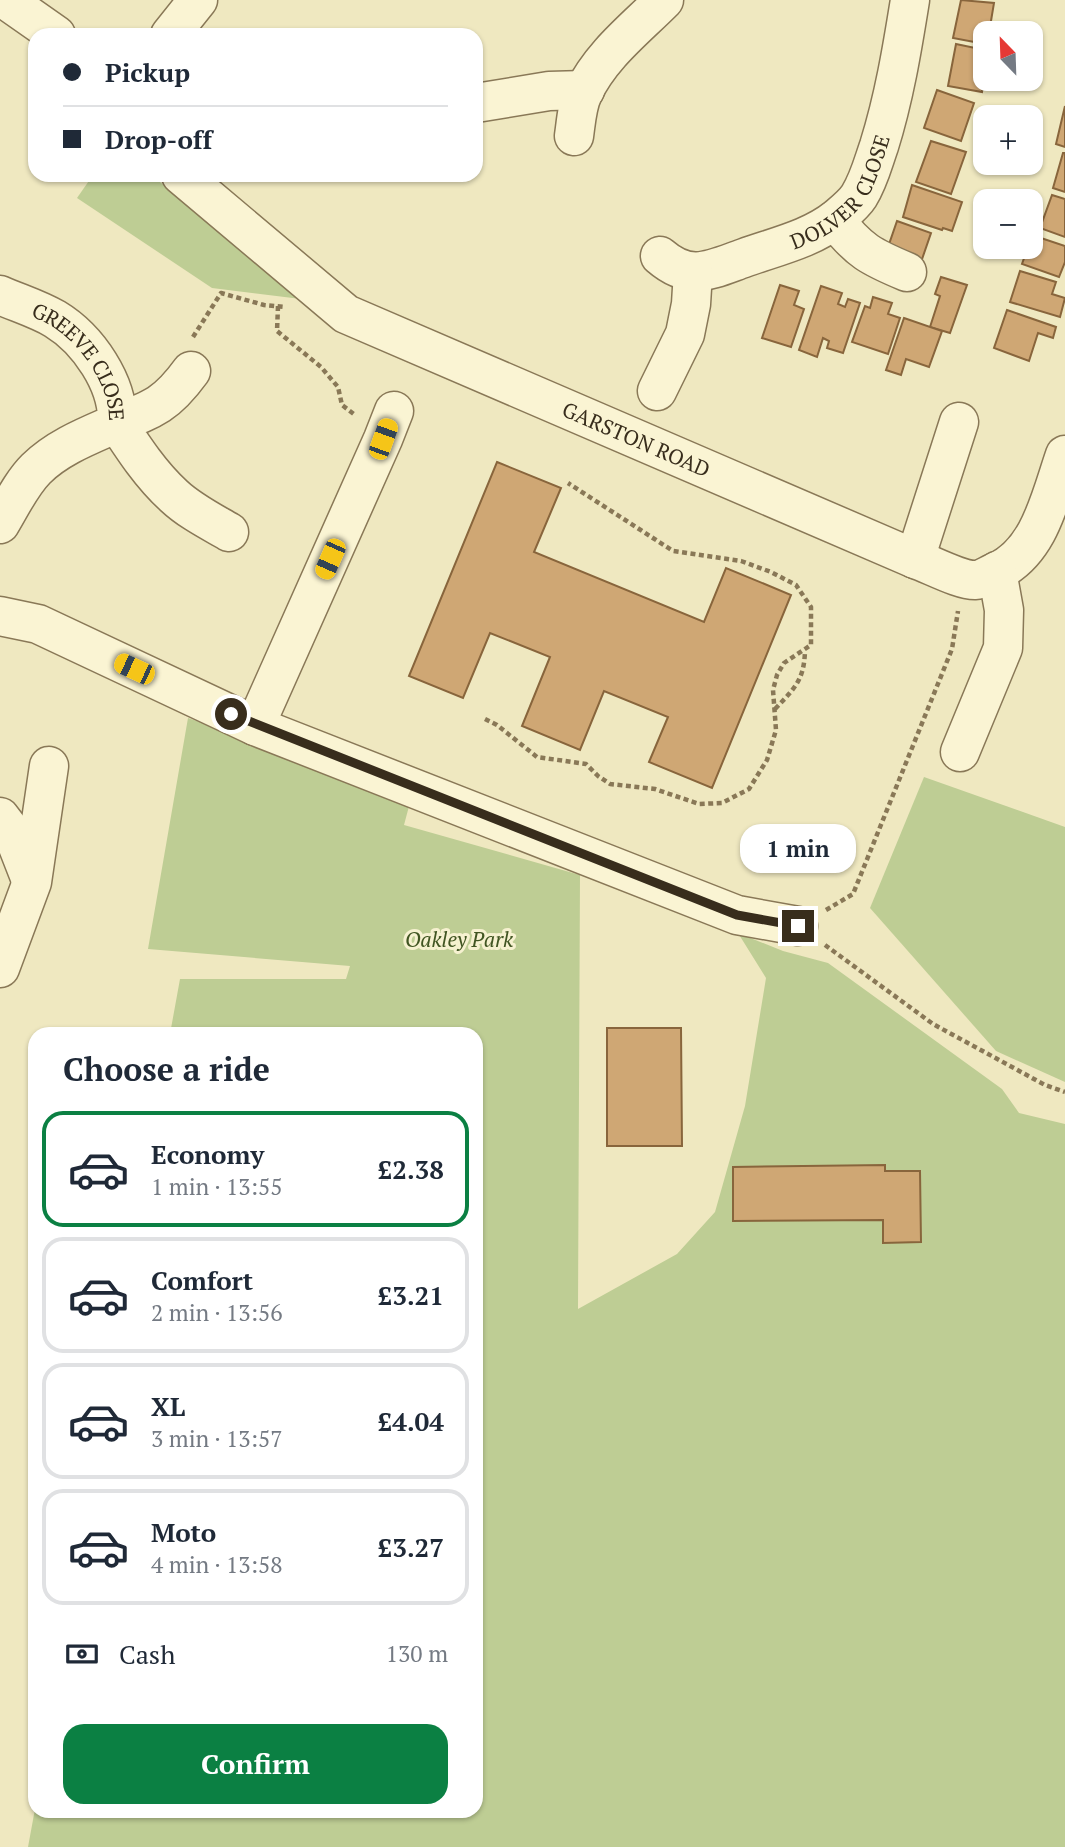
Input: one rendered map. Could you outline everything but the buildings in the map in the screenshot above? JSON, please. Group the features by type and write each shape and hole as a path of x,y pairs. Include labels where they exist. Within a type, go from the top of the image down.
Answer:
{"street":[{"path":"6,0 46,28"},
{"path":"176,28 198,0"},
{"path":"574,135 582,95 611,50 664,0"},
{"name":"DOLVER CLOSE","path":"657,391 685,334 691,303 677,264 729,264 787,243 808,235 835,219 858,198 869,177 898,81 910,0"},
{"path":"483,102 549,91 585,90"},
{"name":"GARSTON ROAD","path":"189,182 346,314 915,559 980,574"},
{"path":"835,219 854,244 879,261 907,272"},
{"name":"GREEVE CLOSE","path":"0,295 56,320 77,337 111,381 118,407 117,423 67,447 35,470 0,524"},
{"path":"189,358 177,392 162,403 117,423 157,479 175,498 229,532"},
{"path":"915,559 959,422"},
{"path":"255,726 389,425"},
{"path":"960,752 1003,648 1004,610 980,574 1012,564 1029,546 1065,455"},
{"path":"0,616 38,624 255,726 737,915 798,926"},
{"path":"0,968 32,882 49,766"},
{"path":"0,817 13,834 32,882"}],"path":[{"path":"189,358 221,293 278,306 309,309 327,297"},
{"path":"278,306 277,331 321,367 338,387 342,405 389,425"},
{"path":"485,719 497,725 537,757 586,764 610,784 655,789 699,804 722,803 749,789 767,760 776,730 773,690 777,675 784,663 810,645 811,607 796,585 741,561 673,551 568,483"},
{"path":"980,574 853,894 798,926 933,1024 1045,1085 1065,1092"},
{"path":"775,709 795,688 804,672 805,651"}],"green space":[{"path":"88,182 160,182 309,300 212,288 77,198"},
{"name":"Oakley Park","path":"188,718 412,795 404,825 580,875 578,1309 677,1254 715,1212 745,1106 766,978 738,933 783,951 828,963 1002,1089 1019,1113 1065,1124 1065,1847 28,1847 33,1818 483,1818 483,1027 171,1027 180,979 346,979 350,966 148,949"},
{"path":"924,777 1065,827 1065,1082 996,1051 870,908"}],"route":[{"path":"231,714 280,736 737,915 798,926"}]}
